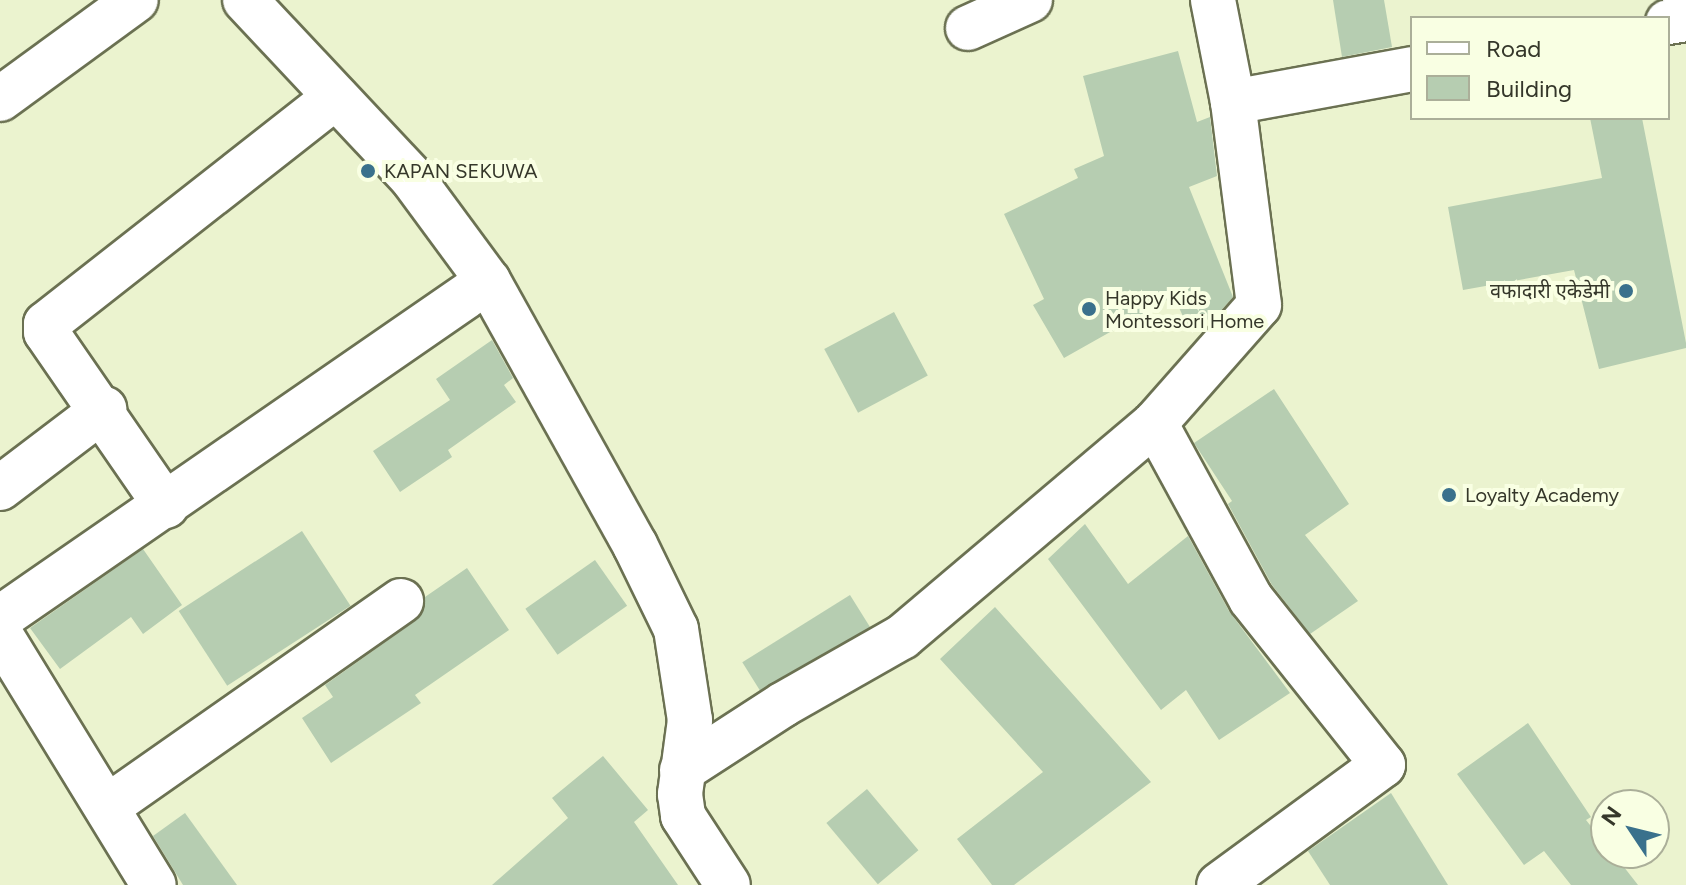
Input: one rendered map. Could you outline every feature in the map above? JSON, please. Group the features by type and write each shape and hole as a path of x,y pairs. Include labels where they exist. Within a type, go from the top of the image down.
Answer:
{"street":[{"path":"0,99 136,0"},
{"path":"245,0 412,178 488,281 635,545 676,629 690,720 682,770 683,816 728,885"},
{"path":"968,28 1030,0"},
{"path":"682,770 784,704 902,637 1155,423 1259,305 1233,102 1213,0"},
{"path":"1233,102 1410,69"},
{"path":"166,506 104,409 46,332 51,316 336,97"},
{"path":"0,618 488,281"},
{"path":"0,488 104,409"},
{"path":"1155,423 1251,599 1383,765 1219,885"},
{"path":"107,807 401,601"},
{"path":"0,634 154,885"}],"building":[{"path":"1333,0 1384,0 1392,47 1342,57"},
{"path":"1178,51 1197,122 1210,117 1217,176 1189,187 1233,297 1216,316 1188,328 1174,296 1064,358 1033,305 1044,299 1004,214 1078,178 1074,169 1104,156 1083,76"},
{"path":"1590,120 1642,120 1686,348 1599,369 1574,270 1463,290 1448,207 1602,178"},
{"path":"894,312 928,376 858,413 824,349"},
{"path":"492,340 513,378 504,385 516,402 448,450 452,457 400,492 373,451 450,400 436,379"},
{"path":"1274,389 1349,504 1305,535 1358,601 1310,634 1272,585 1228,504 1232,501 1194,443"},
{"path":"1085,524 1128,584 1188,536 1229,611 1290,693 1219,740 1186,690 1161,710 1048,559"},
{"path":"302,531 350,606 227,686 179,611"},
{"path":"143,549 182,605 143,634 131,617 60,669 30,628"},
{"path":"595,560 627,606 557,655 525,609"},
{"path":"467,568 509,630 415,695 421,703 331,763 302,718 333,697 325,685 415,621 425,597"},
{"path":"850,595 870,627 762,695 742,662"},
{"path":"995,607 1151,782 1014,885 992,885 957,839 1043,772 940,659"},
{"path":"1528,723 1590,816 1586,820 1590,825 1590,869 1626,869 1638,885 1571,885 1544,851 1524,865 1457,774"},
{"path":"603,756 648,810 634,822 678,885 492,885 568,818 552,798"},
{"path":"867,789 918,850 878,884 826,823"},
{"path":"1391,793 1448,885 1330,885 1308,851"},
{"path":"185,813 237,885 183,885 153,836"}],"place":[{"name":"KAPAN SEKUWA","path":"368,171"},
{"name":"वफादारी एकेडेमी","path":"1626,291"},
{"name":"Happy Kids Montessori Home","path":"1089,309"},
{"name":"Loyalty Academy","path":"1449,495"}]}
